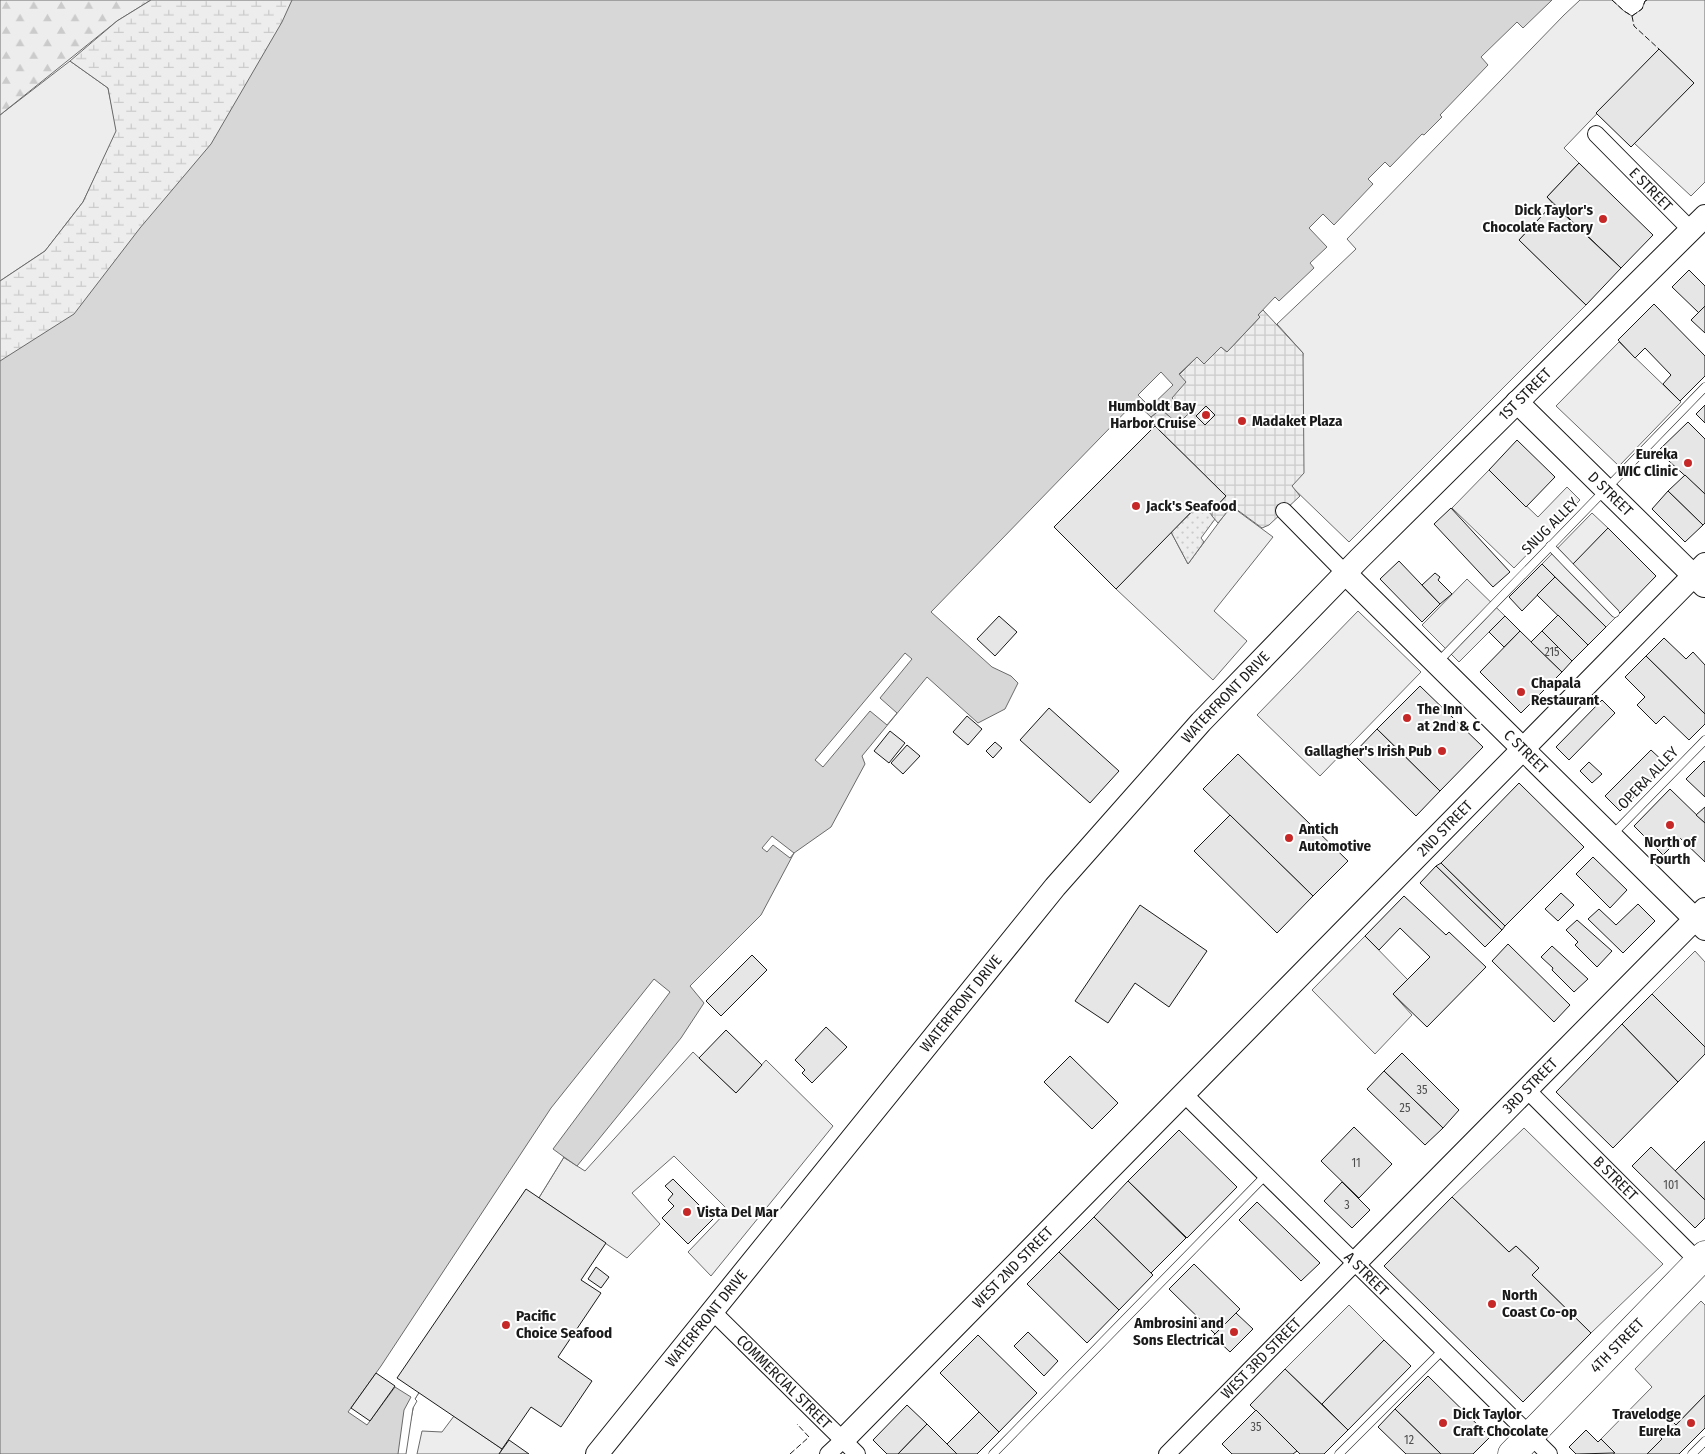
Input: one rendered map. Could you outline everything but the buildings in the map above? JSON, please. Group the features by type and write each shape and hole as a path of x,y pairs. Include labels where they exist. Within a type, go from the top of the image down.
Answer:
{"highway":[{"name":"4TH STREET","path":"1530,1448 1703,1261"}],"street":[{"name":"E STREET","path":"1596,134 1700,230"},
{"name":"1ST STREET","path":"1345,573 1517,402 1700,230"},
{"name":"D STREET","path":"1517,402 1606,490 1701,576"},
{"path":"1284,511 1345,573"},
{"name":"C STREET","path":"1345,573 1611,836 1702,919"},
{"name":"WATERFRONT DRIVE","path":"597,1454 1055,887 1201,722 1345,573"},
{"name":"2ND STREET","path":"1184,1094 1523,749 1701,576"},
{"name":"3RD STREET","path":"1355,1264 1526,1090 1702,919"},
{"name":"B STREET","path":"1526,1090 1703,1261"},
{"name":"A STREET","path":"1184,1094 1443,1350 1530,1448"},
{"name":"WEST 2ND STREET","path":"843,1449 1184,1094"},
{"name":"WEST 3RD STREET","path":"1167,1454 1355,1264"},
{"name":"COMMERCIAL STREET","path":"712,1311 843,1449"}],"lane":[{"name":"SNUG ALLEY","path":"1436,663 1705,388"},
{"path":"1550,546 1615,612"},
{"name":"OPERA ALLEY","path":"1611,836 1705,740"},
{"path":"993,1454 1266,1175"},
{"path":"1339,1454 1443,1350"},
{"path":"1692,1454 1705,1441"}],"shaded area":[{"path":"292,0 1552,0 1523,28 1517,22 1481,57 1488,65 1440,115 1442,117 1424,135 1422,134 1390,167 1385,162 1368,179 1373,184 1334,225 1323,214 1309,228 1327,247 1310,263 1314,268 1279,301 1275,297 1258,315 1260,317 1227,352 1221,347 1204,364 1197,357 1179,374 1186,382 1172,398 1188,414 1178,424 1161,409 1151,417 1135,402 931,612 992,667 1011,676 1018,683 1005,709 978,723 927,677 862,756 865,764 831,827 794,853 761,915 690,986 704,1003 681,1038 577,1166 564,1157 415,1399 404,1454 0,1454 0,361 74,314 140,228 211,144 282,22"},
{"path":"1580,0 1612,0 1632,16 1642,9 1647,0 1705,0 1705,182 1691,196 1634,143 1694,83 1659,49 1564,148 1579,163 1547,197 1553,204 1519,240 1586,305 1349,542 1292,487 1303,353 1277,324 1356,249 1347,239"},
{"path":"70,61 108,88 117,131 83,202 45,251 0,281 0,115"},
{"name":"Madaket Plaza","path":"1263,310 1303,353 1304,473 1292,486 1300,496 1269,525 1262,528 1232,506 1218,523 1212,516 1212,511 1226,496 1155,426 1151,417 1161,409 1178,424 1188,414 1171,398 1179,375 1197,357 1221,347 1227,352 1260,317 1258,315"},
{"path":"1619,342 1681,402 1619,466 1556,406"},
{"path":"1489,470 1538,517 1567,487 1580,500 1514,568 1452,508"},
{"path":"1231,506 1273,537 1214,611 1247,641 1213,680 1116,589 1171,532 1188,564"},
{"path":"1592,513 1608,528 1572,566 1620,613 1606,627 1542,564"},
{"path":"1467,579 1505,616 1459,662 1422,625"},
{"path":"1358,611 1421,672 1320,776 1257,715"},
{"path":"1365,936 1408,980 1393,994 1412,1015 1375,1054 1312,990"},
{"path":"1695,951 1705,962 1705,1047 1652,994"},
{"path":"693,1052 736,1093 766,1060 833,1126 711,1276 688,1252 728,1210 674,1156 632,1193 660,1224 627,1258 526,1189 552,1150 585,1171"},
{"path":"1524,1128 1663,1264 1591,1333 1532,1275 1539,1268 1516,1246 1509,1252 1452,1197"},
{"path":"1701,1301 1705,1305 1705,1395 1676,1425 1672,1421 1658,1435 1662,1439 1647,1454 1614,1454 1601,1439 1652,1387 1635,1369"},
{"path":"1349,1305 1384,1340 1322,1404 1285,1369"},
{"path":"454,1416 502,1449 499,1454 417,1454 422,1431 442,1432"}],"green space":[{"path":"0,0 151,0 117,21 0,115"},
{"path":"151,0 365,0 0,599 0,281 45,251 83,202 116,131 108,88 70,61 117,21"},
{"path":"1201,503 1215,519 1201,538 1204,542 1188,564 1171,532"}],"pier":[{"path":"1161,372 1173,385 1150,407 1138,395"},
{"path":"905,653 912,659 880,698 897,713 887,725 870,711 823,767 815,760"},
{"path":"772,836 794,853 790,858 773,845 767,852 762,848"},
{"path":"654,979 670,992 553,1149 564,1157 415,1399 417,1401 413,1408 406,1454 398,1454 404,1410 411,1397 395,1387 367,1425 348,1412 381,1366 551,1108"}],"fence":[{"path":"1612,0 1632,16 1634,26 1659,49"},
{"path":"1632,16 1642,9 1647,0"},
{"path":"790,1454 809,1437 797,1424"}],"place":[{"name":"Dick Taylor's Chocolate Factory","path":"1603,219"},
{"name":"Humboldt Bay Harbor Cruise","path":"1206,415"},
{"name":"Madaket Plaza","path":"1242,421"},
{"name":"Eureka WIC Clinic","path":"1688,463"},
{"name":"Jack's Seafood","path":"1136,506"},
{"name":"Chapala Restaurant","path":"1521,692"},
{"name":"The Inn at 2nd & C","path":"1407,718"},
{"name":"Gallagher's Irish Pub","path":"1442,751"},
{"name":"North of Fourth","path":"1670,825"},
{"name":"Antich Automotive","path":"1289,838"},
{"name":"Vista Del Mar","path":"687,1212"},
{"name":"North Coast Co-op","path":"1492,1304"},
{"name":"Pacific Choice Seafood","path":"506,1325"},
{"name":"Ambrosini and Sons Electrical","path":"1234,1332"},
{"name":"Dick Taylor Craft Chocolate","path":"1443,1423"},
{"name":"Travelodge Eureka","path":"1691,1423"}]}
